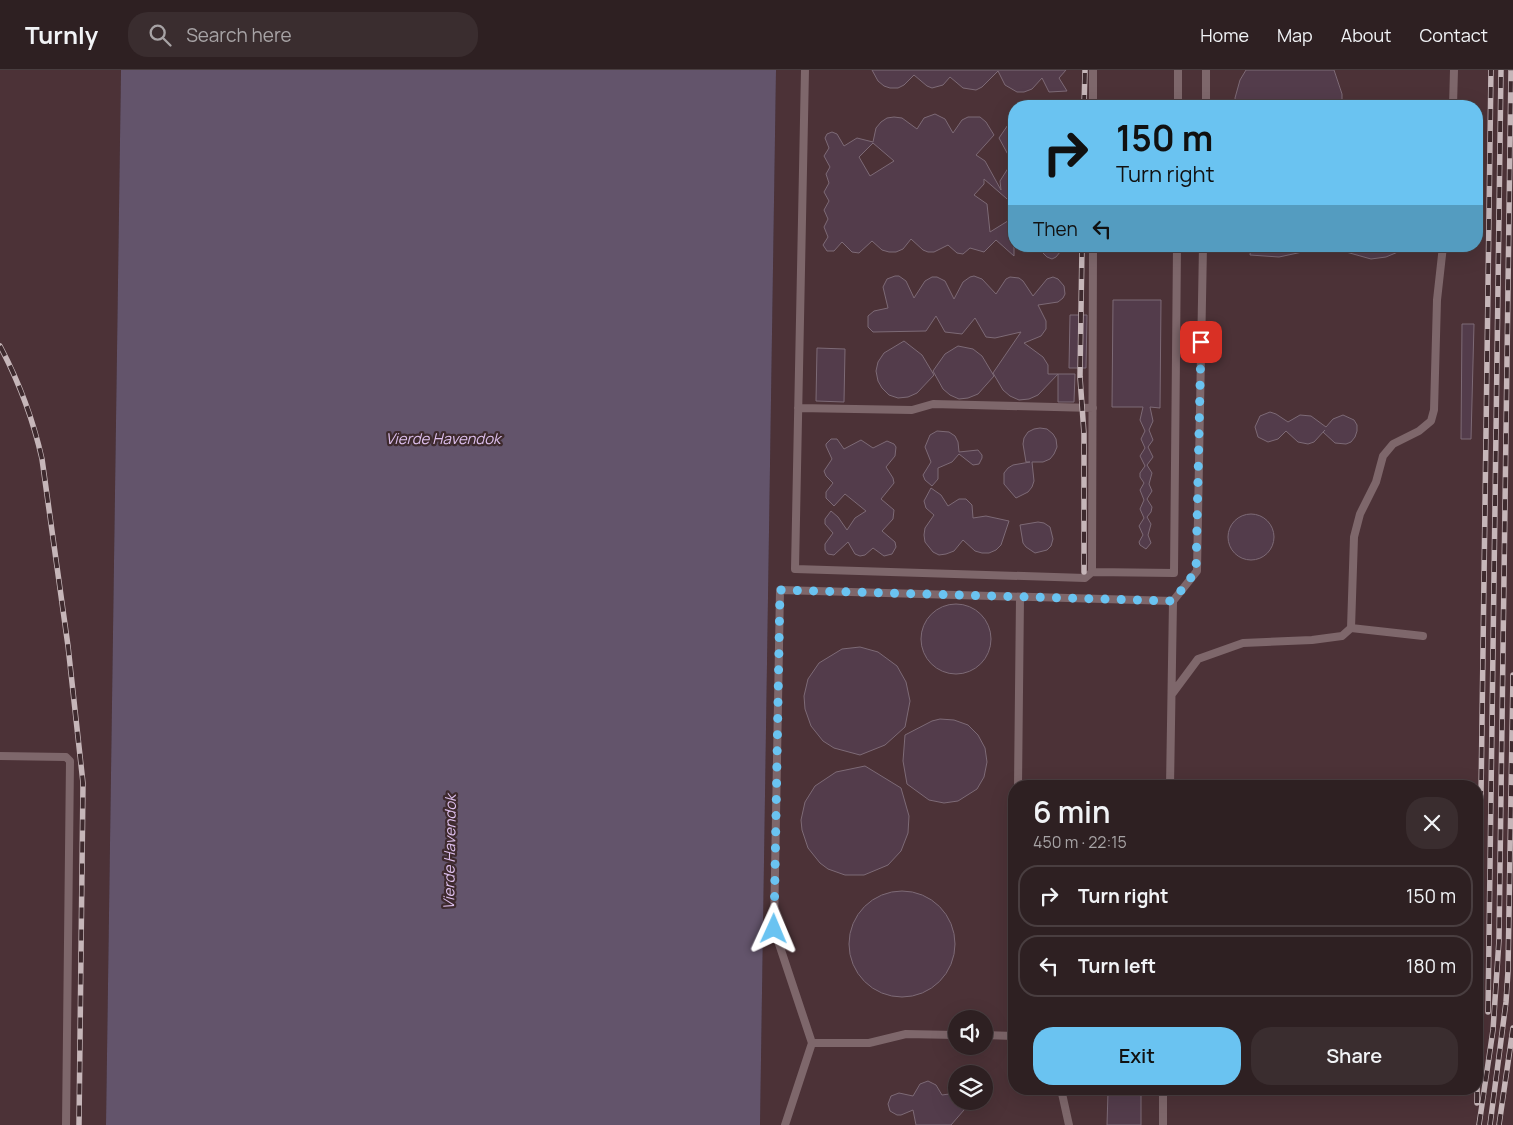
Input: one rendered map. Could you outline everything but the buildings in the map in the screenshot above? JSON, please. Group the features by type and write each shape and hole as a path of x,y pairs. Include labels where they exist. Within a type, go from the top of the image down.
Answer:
{"lane":[{"path":"805,70 795,569 1085,578 1092,572 1174,572 1177,252"},
{"path":"1093,70 1093,100"},
{"path":"1178,70 1178,100"},
{"path":"1206,70 1206,100"},
{"path":"1454,70 1454,100"},
{"path":"1092,572 1093,252"},
{"path":"1170,780 1173,601 1196,571 1203,252"},
{"path":"1172,694 1198,658 1243,643 1312,640 1342,636 1351,628 1354,538 1360,514 1376,482 1383,456 1393,444 1419,431 1431,421 1434,410 1437,300 1442,252"},
{"path":"798,408 912,410 933,404 1092,408"},
{"path":"785,1125 812,1044 774,929 780,590 1173,601"},
{"path":"1018,780 1020,597"},
{"path":"1351,628 1423,636"},
{"path":"0,756 66,757 70,762 66,1125"},
{"path":"812,1044 869,1043 906,1034 948,1035"},
{"path":"993,1035 1008,1036"},
{"path":"1062,1095 1069,1125"},
{"path":"1163,1095 1163,1125"}],"shaded area":[{"path":"0,70 121,70 106,1125 0,1125"},
{"path":"776,70 1513,70 1513,1125 760,1125"}],"water":[{"name":"Vierde Havendok","path":"121,70 776,70 760,1125 106,1125"}],"railway":[{"path":"1084,100 1085,70"},
{"path":"1481,780 1491,70"},
{"path":"1488,1012 1501,70"},
{"path":"1479,1125 1493,1030 1499,940 1511,70"},
{"path":"1082,252 1080,377 1084,434 1084,572"},
{"path":"0,346 25,401 42,459 68,646 83,783 79,1125"},
{"path":"1490,1125 1506,1002 1508,971 1513,675"},
{"path":"1499,1125 1513,1028"},
{"path":"1477,1095 1477,1103"}],"route":[{"path":"774,929 780,590 1173,601 1196,571 1201,342"}]}
